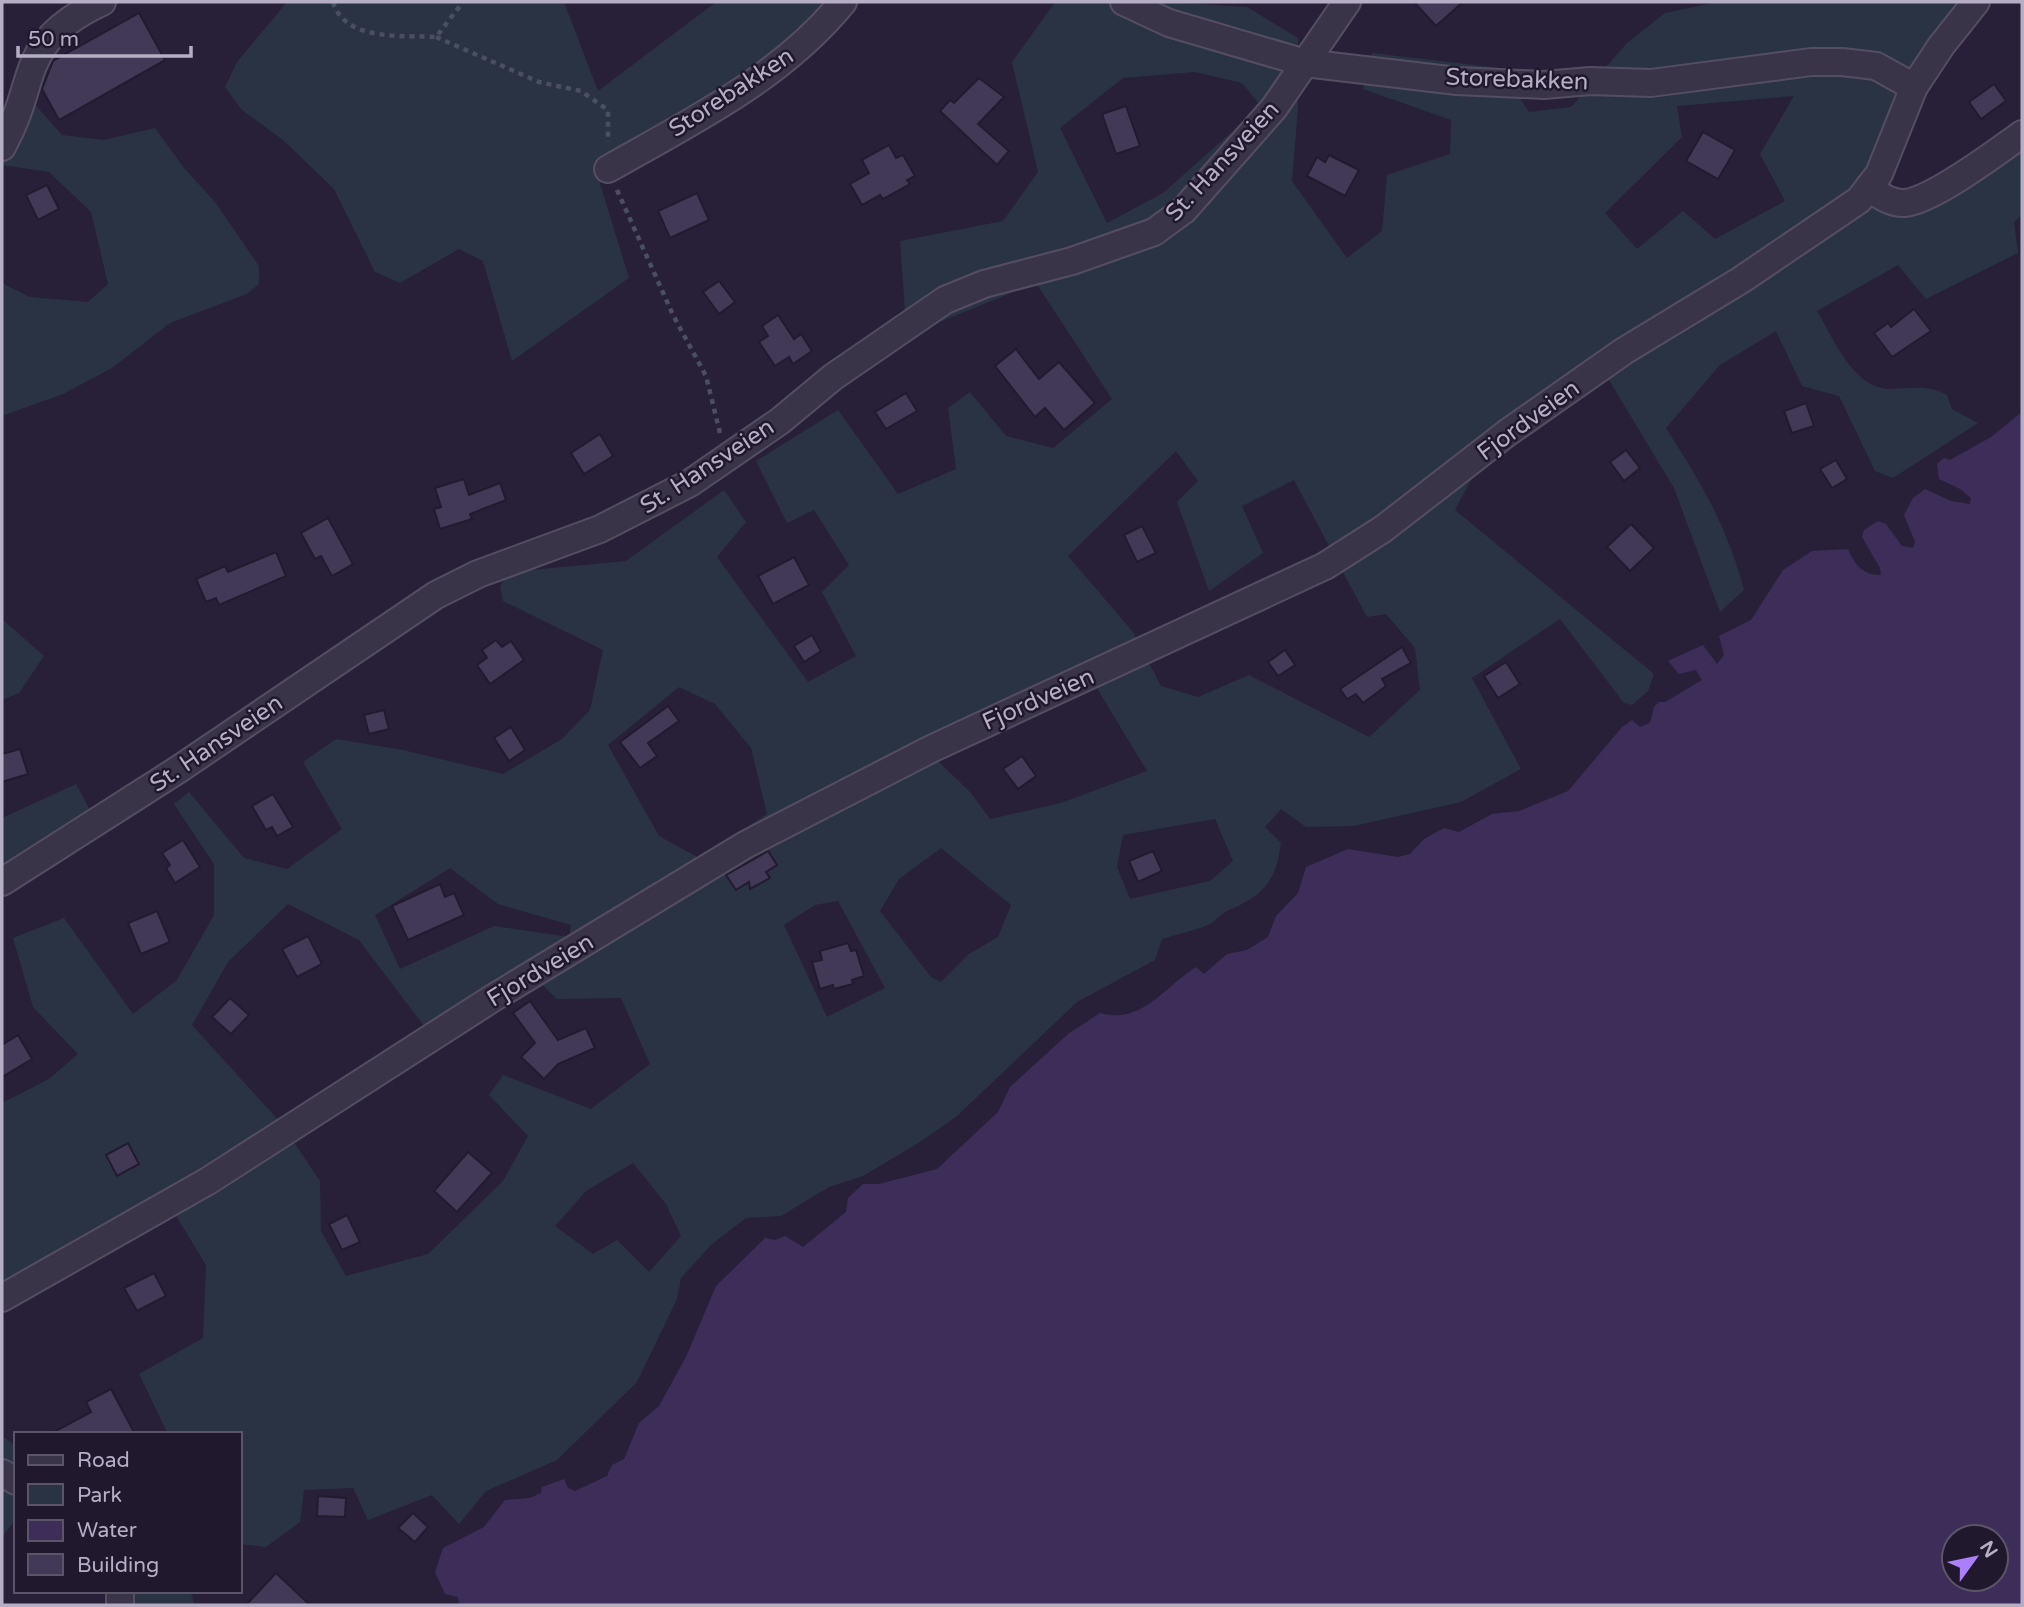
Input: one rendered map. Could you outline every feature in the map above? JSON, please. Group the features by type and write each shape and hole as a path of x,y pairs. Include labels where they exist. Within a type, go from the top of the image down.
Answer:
{"street":[{"path":"2,147 11,130 36,55 51,35 69,20 102,2"},
{"name":"Storebakken","path":"608,169 713,109 783,62 810,39 843,2"},
{"name":"Storebakken","path":"1124,2 1170,23 1305,63 1457,80 1544,85 1590,81 1651,83 1811,62 1842,62 1876,66 1914,87"},
{"name":"St. Hansveien","path":"2,883 179,769 436,595 478,574 600,529 649,506 731,456 833,377 945,300 984,284 1072,261 1154,232 1184,210 1274,108 1346,2"},
{"name":"Fjordveien","path":"2,1298 208,1181 493,998 745,845 931,748 1325,566 1383,529 1507,433 1614,359 1741,280 1859,200 1879,174 1914,87 1941,46 1976,2"},
{"path":"1870,189 1895,202 1914,201 1978,165 2022,134"}],"path":[{"path":"333,2 335,10 357,30 436,37 539,82 581,91 608,110 608,169 673,315 706,376 722,443 731,456"},
{"path":"436,37 463,2"}],"green space":[{"path":"287,2 564,2 598,91 716,2 829,2 778,57 619,150 599,180 629,278 512,361 483,261 459,249 400,283 375,272 334,189 283,140 242,110 225,87 237,62"},
{"path":"1055,2 1165,2 1247,7 1298,38 1298,108 1292,181 1347,258 1382,231 1387,175 1450,154 1451,120 1363,89 1372,53 1500,68 1529,112 1571,107 1627,43 1665,13 1717,2 1964,2 1897,88 1865,179 1883,211 2022,129 2022,215 2014,222 2018,253 1926,299 1898,265 1817,311 1838,349 1856,373 1867,382 1893,389 1921,388 1941,392 1947,395 1952,409 1978,423 1893,478 1875,471 1839,396 1802,386 1776,331 1720,365 1666,428 1712,506 1730,546 1744,590 1720,612 1674,488 1606,375 1476,470 1455,510 1654,674 1648,691 1632,705 1624,703 1560,619 1472,678 1521,769 1461,802 1354,826 1306,827 1281,809 1265,827 1281,843 1279,857 1271,878 1250,900 1225,912 1210,924 1162,939 1155,960 1077,1002 957,1116 917,1144 863,1176 829,1187 781,1216 746,1218 712,1244 681,1278 677,1299 637,1382 557,1460 486,1491 459,1524 432,1495 368,1520 353,1488 304,1490 300,1522 266,1547 242,1544 242,1432 167,1432 139,1374 203,1338 206,1265 175,1214 2,1311 2,1103 49,1079 78,1054 33,1007 13,938 64,918 133,1014 177,980 214,915 214,864 174,804 189,792 244,858 287,869 342,829 303,762 336,739 403,750 503,774 562,739 590,710 603,650 503,601 500,586 509,572 626,561 724,490 746,522 717,557 808,682 856,656 822,592 849,565 814,510 787,523 756,461 838,410 898,494 956,469 948,408 970,392 1006,436 1053,448 1112,399 1036,283 937,323 905,311 900,241 1003,221 1038,172 1012,62","holes":["1195,72 1242,83 1261,106 1163,193 1107,223 1060,128 1123,78","1794,96 1760,154 1785,201 1715,239 1683,211 1637,249 1605,213 1682,137 1677,106","1176,451 1198,481 1177,502 1209,591 1263,553 1242,506 1294,480 1367,617 1386,614 1415,648 1420,690 1369,737 1249,675 1198,697 1161,686 1133,632 1068,556","1095,685 1147,771 1061,803 990,819 971,793 938,761","679,687 715,704 751,748 767,814 699,858 659,836 608,745","1215,819 1233,861 1210,881 1130,899 1117,867 1123,835","941,848 1011,905 998,937 969,954 941,982 931,977 880,911 899,879","450,868 498,904 571,925 569,937 494,926 400,969 375,915","838,901 885,988 827,1017 784,925 815,905","288,904 359,940 427,1030 527,970 557,999 621,998 650,1064 591,1109 503,1075 489,1095 528,1136 503,1181 428,1254 346,1276 321,1231 320,1181 281,1123 192,1025 228,962","633,1163 666,1204 681,1236 649,1272 617,1240 593,1254 555,1226 586,1191"]},
{"path":"16,83 62,135 104,140 155,128 184,168 215,202 259,266 259,284 247,294 170,323 112,368 63,394 2,416 2,283 30,297 88,302 108,284 91,212 49,172 2,165 2,129"},
{"path":"2,619 44,656 19,693 2,700"},
{"path":"76,784 94,818 2,877 2,818"},
{"path":"2,1436 14,1445 14,1522 2,1537"},
{"path":"115,1593 191,1593 195,1605 106,1605"}],"water":[{"path":"2022,412 2022,1605 459,1605 458,1597 445,1594 435,1572 443,1548 484,1527 505,1500 530,1498 541,1493 542,1487 564,1479 568,1488 575,1491 607,1476 612,1465 624,1459 639,1423 659,1406 686,1357 716,1286 765,1238 775,1240 785,1236 803,1247 846,1212 848,1198 863,1184 879,1184 937,1169 998,1112 1010,1087 1068,1034 1100,1013 1128,1014 1140,1009 1196,967 1204,974 1227,954 1247,950 1268,937 1276,916 1298,893 1306,867 1348,849 1398,857 1410,854 1424,839 1444,828 1459,832 1492,814 1519,811 1568,791 1622,727 1632,720 1640,727 1650,723 1654,707 1659,702 1665,702 1702,680 1696,670 1679,674 1668,661 1703,645 1717,664 1724,655 1719,636 1751,620 1783,570 1812,551 1848,549 1860,568 1881,575 1880,568 1862,537 1864,530 1878,521 1886,524 1902,546 1913,548 1915,542 1904,515 1913,498 1925,489 1951,501 1970,504 1971,498 1960,489 1939,479 1937,464 1944,458 1950,460 1991,437"}],"building":[{"path":"1414,2 1463,2 1436,26"},
{"path":"139,13 165,60 59,120 42,89 53,61"},
{"path":"979,78 1004,97 978,124 1009,151 997,165 940,111 950,100 954,103"},
{"path":"1994,84 2006,101 1981,119 1969,102"},
{"path":"1126,106 1140,146 1116,154 1102,114"},
{"path":"1703,132 1735,150 1718,179 1686,161"},
{"path":"889,145 896,158 903,155 915,176 907,180 910,184 883,199 880,195 862,205 850,184 869,173 862,160"},
{"path":"1329,155 1359,170 1345,196 1307,176 1317,157 1325,162"},
{"path":"47,185 59,209 38,220 26,195"},
{"path":"697,193 709,220 670,238 658,211"},
{"path":"719,281 735,302 719,314 703,292"},
{"path":"1914,309 1931,331 1892,357 1874,333 1888,323 1891,327"},
{"path":"778,315 794,339 801,334 812,351 793,364 789,357 775,366 759,342 768,336 762,326"},
{"path":"1016,349 1039,379 1059,362 1095,403 1064,430 1045,408 1035,417 995,366"},
{"path":"906,393 917,411 886,429 875,412"},
{"path":"1806,403 1814,426 1792,433 1784,411"},
{"path":"600,434 613,456 584,474 571,453"},
{"path":"1626,450 1640,468 1624,481 1610,462"},
{"path":"1836,460 1847,479 1832,488 1820,469"},
{"path":"464,479 469,495 500,483 506,500 470,514 472,519 440,529 434,509 441,507 435,488"},
{"path":"328,518 353,564 332,576 321,556 315,559 301,533"},
{"path":"1631,524 1654,548 1630,571 1607,547"},
{"path":"1142,526 1156,553 1137,562 1124,535"},
{"path":"276,552 286,576 219,605 216,598 206,602 196,579 225,566 228,572"},
{"path":"794,557 809,585 773,604 758,576"},
{"path":"812,635 821,651 804,662 794,646"},
{"path":"496,640 502,647 511,641 524,660 490,684 477,665 487,658 482,650"},
{"path":"1402,647 1411,663 1382,679 1386,686 1363,703 1356,694 1347,699 1340,689"},
{"path":"1285,650 1295,665 1278,676 1268,662"},
{"path":"1506,662 1520,684 1498,698 1484,676"},
{"path":"668,706 679,721 648,743 657,756 640,768 620,742"},
{"path":"384,710 389,729 369,734 364,715"},
{"path":"511,727 525,750 509,761 494,738"},
{"path":"20,749 28,774 2,782 2,754"},
{"path":"1022,756 1036,776 1018,789 1003,769"},
{"path":"273,794 293,827 277,836 272,827 266,830 252,806"},
{"path":"183,840 200,867 175,883 166,868 170,865 162,853"},
{"path":"768,851 777,865 766,872 770,878 750,889 749,882 736,890 726,875"},
{"path":"1153,851 1162,871 1138,882 1129,861"},
{"path":"440,884 445,897 454,893 464,915 408,940 392,906"},
{"path":"157,911 170,942 141,954 128,923"},
{"path":"308,936 322,964 297,977 282,949"},
{"path":"848,943 851,951 856,950 864,976 852,980 853,984 820,989 812,962 822,960 820,951"},
{"path":"230,998 249,1015 231,1034 212,1017"},
{"path":"530,1001 558,1040 586,1028 595,1048 558,1064 544,1079 521,1057 535,1043 513,1013"},
{"path":"18,1035 32,1059 2,1077 2,1045"},
{"path":"128,1143 139,1164 117,1176 106,1155"},
{"path":"468,1152 492,1173 457,1212 434,1191"},
{"path":"347,1215 360,1242 342,1250 329,1224"},
{"path":"154,1273 166,1296 137,1311 124,1288"},
{"path":"111,1389 134,1432 54,1432 91,1412 86,1402"},
{"path":"318,1496 346,1498 345,1517 317,1516"},
{"path":"413,1513 428,1527 415,1542 398,1528"},
{"path":"276,1573 310,1605 246,1605"}]}
